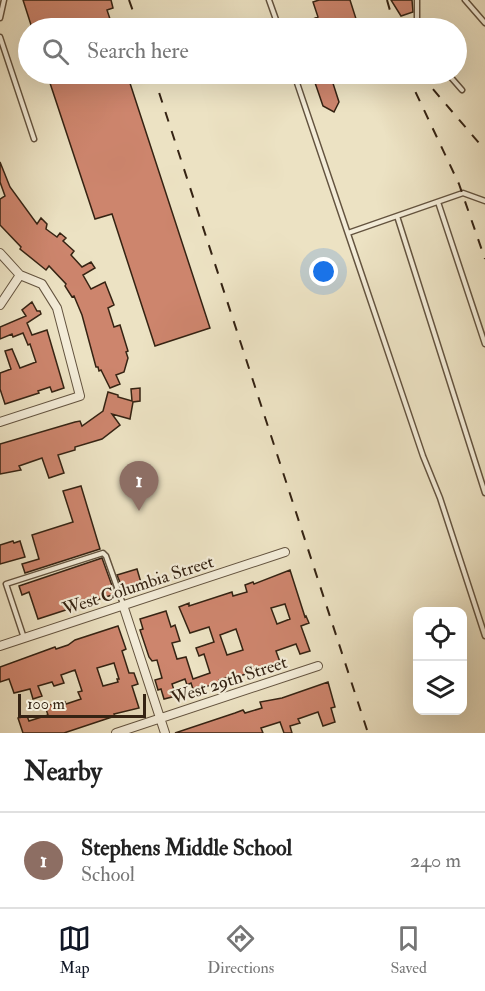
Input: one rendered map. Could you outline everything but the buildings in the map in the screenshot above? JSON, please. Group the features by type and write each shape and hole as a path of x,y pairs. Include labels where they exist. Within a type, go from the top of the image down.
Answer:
{"street":[{"path":"0,253 20,275 42,284 57,309 80,396 0,423"},
{"path":"0,305 20,275"},
{"name":"West Columbia Street","path":"0,646 285,552"},
{"path":"123,605 165,733"},
{"name":"West 29th Street","path":"116,733 318,666"}],"lane":[{"path":"0,18 4,0"},
{"path":"269,0 275,18"},
{"path":"417,0 417,18"},
{"path":"465,0 485,23"},
{"path":"0,37 34,139"},
{"path":"297,84 485,636"},
{"path":"457,84 462,90"},
{"path":"348,233 463,193 485,201"},
{"path":"438,202 485,344"},
{"path":"397,216 485,493"},
{"path":"24,638 6,584 103,553 123,605"}],"railway":[{"path":"129,0 135,18"},
{"path":"387,0 392,18"},
{"path":"156,84 368,733"},
{"path":"412,84 459,184 485,259"},
{"path":"429,84 485,150"}],"place":[{"name":"Stephens Middle School","path":"139,511"}]}
